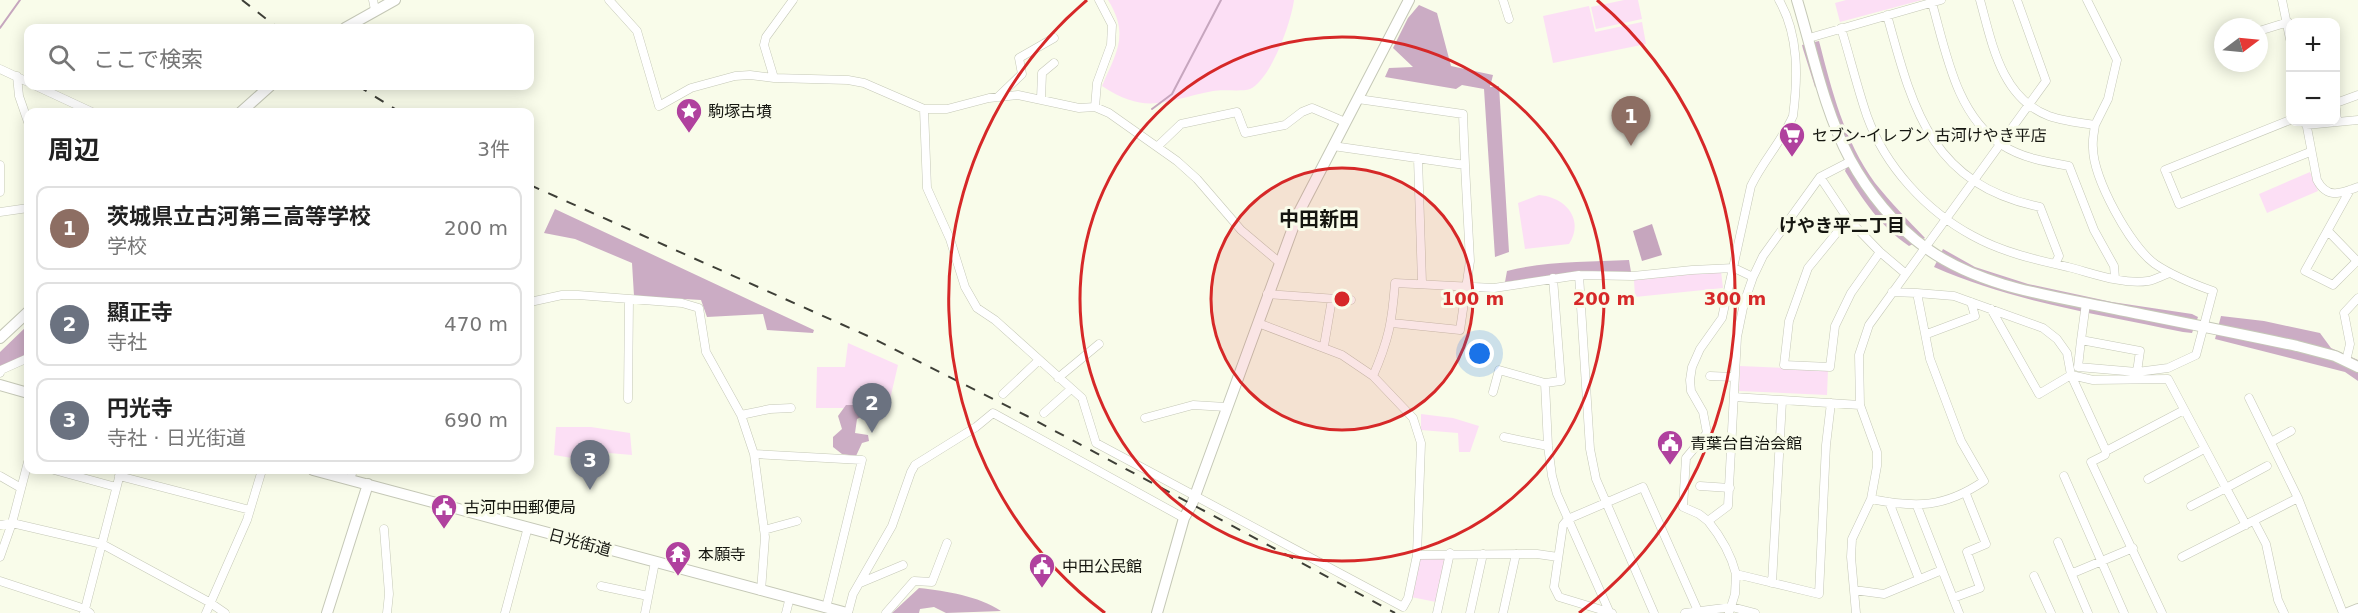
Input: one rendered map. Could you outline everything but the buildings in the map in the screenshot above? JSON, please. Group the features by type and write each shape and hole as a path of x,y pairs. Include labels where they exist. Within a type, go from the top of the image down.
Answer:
{"street":[{"path":"350,24 374,5 395,0"},
{"path":"609,0 637,31 659,106 691,88 735,76 750,75 848,80 864,83 924,109 946,110 998,97 1018,95 1079,108 1095,107 1109,113 1158,146 1197,179 1241,230 1279,262"},
{"path":"774,78 764,45 766,37 792,0"},
{"path":"1095,107 1097,83 1111,45 1112,25 1099,0"},
{"path":"1157,613 1184,518 1195,496 1298,214 1409,0"},
{"path":"1503,0 1509,19"},
{"path":"1730,610 1736,586 1736,574 1732,561 1720,536 1708,521 1683,507 1686,458 1707,433 1702,412 1691,392 1690,380 1692,367 1700,349 1722,318 1751,186 1760,166 1787,129 1793,116 1794,36 1789,17 1779,0"},
{"path":"1797,0 1830,113 1851,161 1887,212 1926,248 1985,277 2016,288 2305,348 2358,367"},
{"path":"1809,38 1941,0"},
{"path":"1980,0 1998,62 2008,83 2029,106 2049,116 2095,125"},
{"path":"1856,613 1852,539 1871,499 1876,482 1877,452 1860,405 1859,355 1869,325 2046,81 2017,0"},
{"path":"2086,303 2078,367 2137,372 2168,368 2196,355 2213,291 2170,273 2153,263 2133,242 2110,203 2092,150 2095,125 2108,99 2117,60 2087,0"},
{"path":"2282,0 2287,18"},
{"path":"1932,3 1952,73 1963,100 1979,122 2001,145 2020,154 2068,166 2094,230 2114,266 2115,278"},
{"path":"1887,15 1907,89 1915,109 1938,146 1951,162 1974,182 1998,195 2040,207 2059,256 2055,264"},
{"path":"2268,28 2286,23"},
{"path":"1841,28 1868,117 1877,137 1903,178 1921,198 1947,220 1982,240 2055,264 2115,278 2149,281 2170,273"},
{"path":"998,97 1022,74 1019,58 1054,38"},
{"path":"1041,99 1042,73 1054,63"},
{"path":"0,69 24,80"},
{"path":"16,76 24,110"},
{"path":"45,90 83,108"},
{"path":"245,108 266,90"},
{"path":"2340,101 2358,94"},
{"path":"1358,99 1463,114 1470,261 1460,330 1392,323"},
{"path":"1158,146 1180,124 1237,112 1245,134 1285,125 1302,112 1312,108 1345,122"},
{"path":"924,109 927,188 950,239 965,286 977,308 995,320 1038,361 1082,398 1096,443 1403,607 1408,598 1417,555 1421,443 1413,418 1373,376 1342,355 1324,346 1257,323"},
{"path":"2340,122 2358,120"},
{"path":"2286,122 2165,170 2179,204 2310,152"},
{"path":"2306,126 2317,180 2322,188 2329,193 2339,194 2354,189"},
{"path":"1333,146 1465,165"},
{"path":"1418,158 1422,283"},
{"path":"1708,521 1728,506 1737,337 1744,303 1753,277 1763,256 1820,177 1851,161"},
{"path":"0,165 0,192"},
{"path":"1820,177 1848,219 1880,252 1906,274"},
{"path":"2328,231 2357,261 2332,285 2306,271 2328,231 2354,189"},
{"path":"0,212 24,209"},
{"path":"1848,219 1808,268 1789,321 1784,365 1830,367 1835,326 1851,293 1880,252"},
{"path":"1373,376 1387,344 1392,323 1395,283 1494,288 1579,275 1633,276 1734,268 1753,277"},
{"path":"1579,275 1590,449 1596,479 1654,613"},
{"path":"1493,392 1499,370 1545,383 1561,381 1553,278"},
{"path":"1892,292 1954,296 2043,328 2067,353 2071,375 2106,451"},
{"path":"1871,499 1917,506 1966,494 1984,482 1961,441 1930,359 1927,334 1917,293"},
{"path":"1267,294 1351,300"},
{"path":"534,301 562,295 682,303 699,308 706,352 741,415 754,454 764,530 761,591"},
{"path":"2346,361 2350,344 2344,313 2358,298"},
{"path":"628,299 628,399"},
{"path":"1324,346 1332,299"},
{"path":"1927,334 1975,316 1971,302"},
{"path":"1991,309 2039,394 2071,375 2094,380 2168,379 2226,488 2265,544 2278,600 2284,613"},
{"path":"0,338 24,316"},
{"path":"2081,340 2140,351 2137,372"},
{"path":"1059,378 1099,344"},
{"path":"0,373 1,370 24,360"},
{"path":"1003,394 1038,361"},
{"path":"1710,376 1734,377"},
{"path":"1545,383 1552,476 1568,519 1611,612"},
{"path":"0,385 24,392"},
{"path":"1044,413 1071,389"},
{"path":"1734,397 1860,405"},
{"path":"2249,398 2298,498 2343,613"},
{"path":"1772,584 1782,401"},
{"path":"1736,574 1819,594 1826,445 1831,403"},
{"path":"1145,418 1194,405 1227,407"},
{"path":"741,415 770,409 792,408"},
{"path":"2162,613 2091,462 2105,454 2106,451 2184,410"},
{"path":"848,613 853,594 892,526 915,465 976,427 993,413 1184,518"},
{"path":"2271,442 2291,431"},
{"path":"1504,437 1548,446"},
{"path":"2148,479 2204,449"},
{"path":"754,454 862,459 826,608"},
{"path":"2191,506 2267,466"},
{"path":"0,557 25,474"},
{"path":"69,474 116,487"},
{"path":"0,581 86,612 120,474"},
{"path":"124,474 250,510"},
{"path":"206,613 250,510 261,474"},
{"name":"日光街道","path":"351,475 368,484 848,613"},
{"path":"0,476 21,488"},
{"path":"2064,476 2124,613"},
{"path":"327,613 368,484"},
{"path":"1611,612 1560,597 1554,587 1563,525 1568,519 1644,486 1698,611"},
{"path":"1700,486 1730,488"},
{"path":"1953,598 1980,588 1967,552 1986,544 1966,494"},
{"path":"2182,557 2298,498"},
{"path":"1889,502 1919,579"},
{"path":"1917,506 1959,613"},
{"path":"764,530 797,520"},
{"path":"0,525 12,523 102,544 225,613"},
{"path":"505,613 528,527"},
{"path":"384,529 389,594 387,613"},
{"path":"2058,542 2088,613"},
{"path":"886,613 914,580 932,582 947,543"},
{"path":"2073,573 2133,548"},
{"path":"1417,555 1450,553 1558,557"},
{"path":"1437,613 1450,553"},
{"path":"1470,613 1483,554"},
{"path":"1503,613 1516,554"},
{"path":"645,613 655,562"},
{"path":"859,584 903,565"},
{"path":"1854,590 1884,594 1942,570"},
{"path":"2034,576 2051,613"},
{"path":"601,586 648,596"},
{"path":"786,613 790,597"},
{"path":"2348,613 2358,609"},
{"path":"1685,613 1730,610 1755,613"}],"shaded area":[{"path":"1108,0 1294,0 1279,49 1265,74 1250,89 1217,90 1169,101 1145,103 1132,101 1102,86 1116,54 1119,34 1115,12"},
{"path":"1624,0 1638,0 1642,19 1596,29 1591,7"},
{"path":"1846,0 1922,0 1840,22 1835,3"},
{"path":"1419,5 1437,13 1451,66 1493,75 1490,87 1499,86 1509,252 1495,257 1484,89 1462,85 1456,89 1385,77 1389,68 1413,67 1393,48 1408,18"},
{"path":"1589,6 1595,32 1642,22 1646,44 1553,63 1543,16"},
{"path":"1819,41 1840,115 1864,167 1893,204 1925,238 1909,246 1873,212 1845,171 1851,154 1827,94 1815,87 1802,45"},
{"path":"2310,172 2318,191 2267,213 2259,194"},
{"path":"1539,195 1557,200 1570,211 1575,226 1569,244 1525,249 1518,203"},
{"path":"555,209 814,330 813,333 767,330 763,314 707,317 701,300 634,296 632,263 575,239 544,233"},
{"path":"1652,224 1662,255 1642,261 1633,231"},
{"path":"1943,249 1975,267 2028,284 2112,302 2192,314 2198,317 2192,333 2025,298 1934,267"},
{"path":"1629,260 1631,272 1586,271 1505,282 1507,271 1537,265"},
{"path":"1721,271 1723,288 1635,297 1634,280"},
{"path":"2221,316 2264,321 2320,333 2331,348 2358,360 2358,381 2345,372 2215,339"},
{"path":"24,329 24,357 0,368 0,352"},
{"path":"848,343 898,365 888,408 816,408 817,367 845,367"},
{"path":"1740,366 1828,370 1827,395 1739,391"},
{"path":"846,405 881,405 887,413 871,412 857,419 855,433 868,435 869,441 862,443 856,456 842,454 833,447 833,437 842,429 838,416"},
{"path":"1421,414 1453,418 1479,426 1470,452 1459,452 1458,433 1421,430"},
{"path":"556,427 591,427 630,433 632,455 586,451 584,460 554,455"},
{"path":"1418,556 1447,556 1436,602 1411,597"},
{"path":"919,588 972,598 1001,611 946,613 934,607 920,609 919,613 892,613"}],"waterway":[{"path":"0,28 20,0"},
{"path":"1152,109 1172,94 1221,0"}],"railway":[{"path":"242,0 273,24"},
{"path":"364,90 394,108"},
{"path":"534,187 870,337 1027,416 1395,613"}],"place":[{"name":"駒塚古墳","path":"689,134"},
{"name":"茨城県立古河第三高等学校","path":"1631,146"},
{"name":"セブン-イレブン 古河けやき平店","path":"1792,158"},
{"name":"顯正寺","path":"872,433"},
{"name":"青葉台自治会館","path":"1670,466"},
{"name":"円光寺","path":"590,490"},
{"name":"古河中田郵便局","path":"444,530"},
{"name":"本願寺","path":"678,577"},
{"name":"中田公民館","path":"1042,589"}],"district":[{"name":"中田新田","path":"1319,219"},
{"name":"けやき平二丁目","path":"1842,226"}]}
